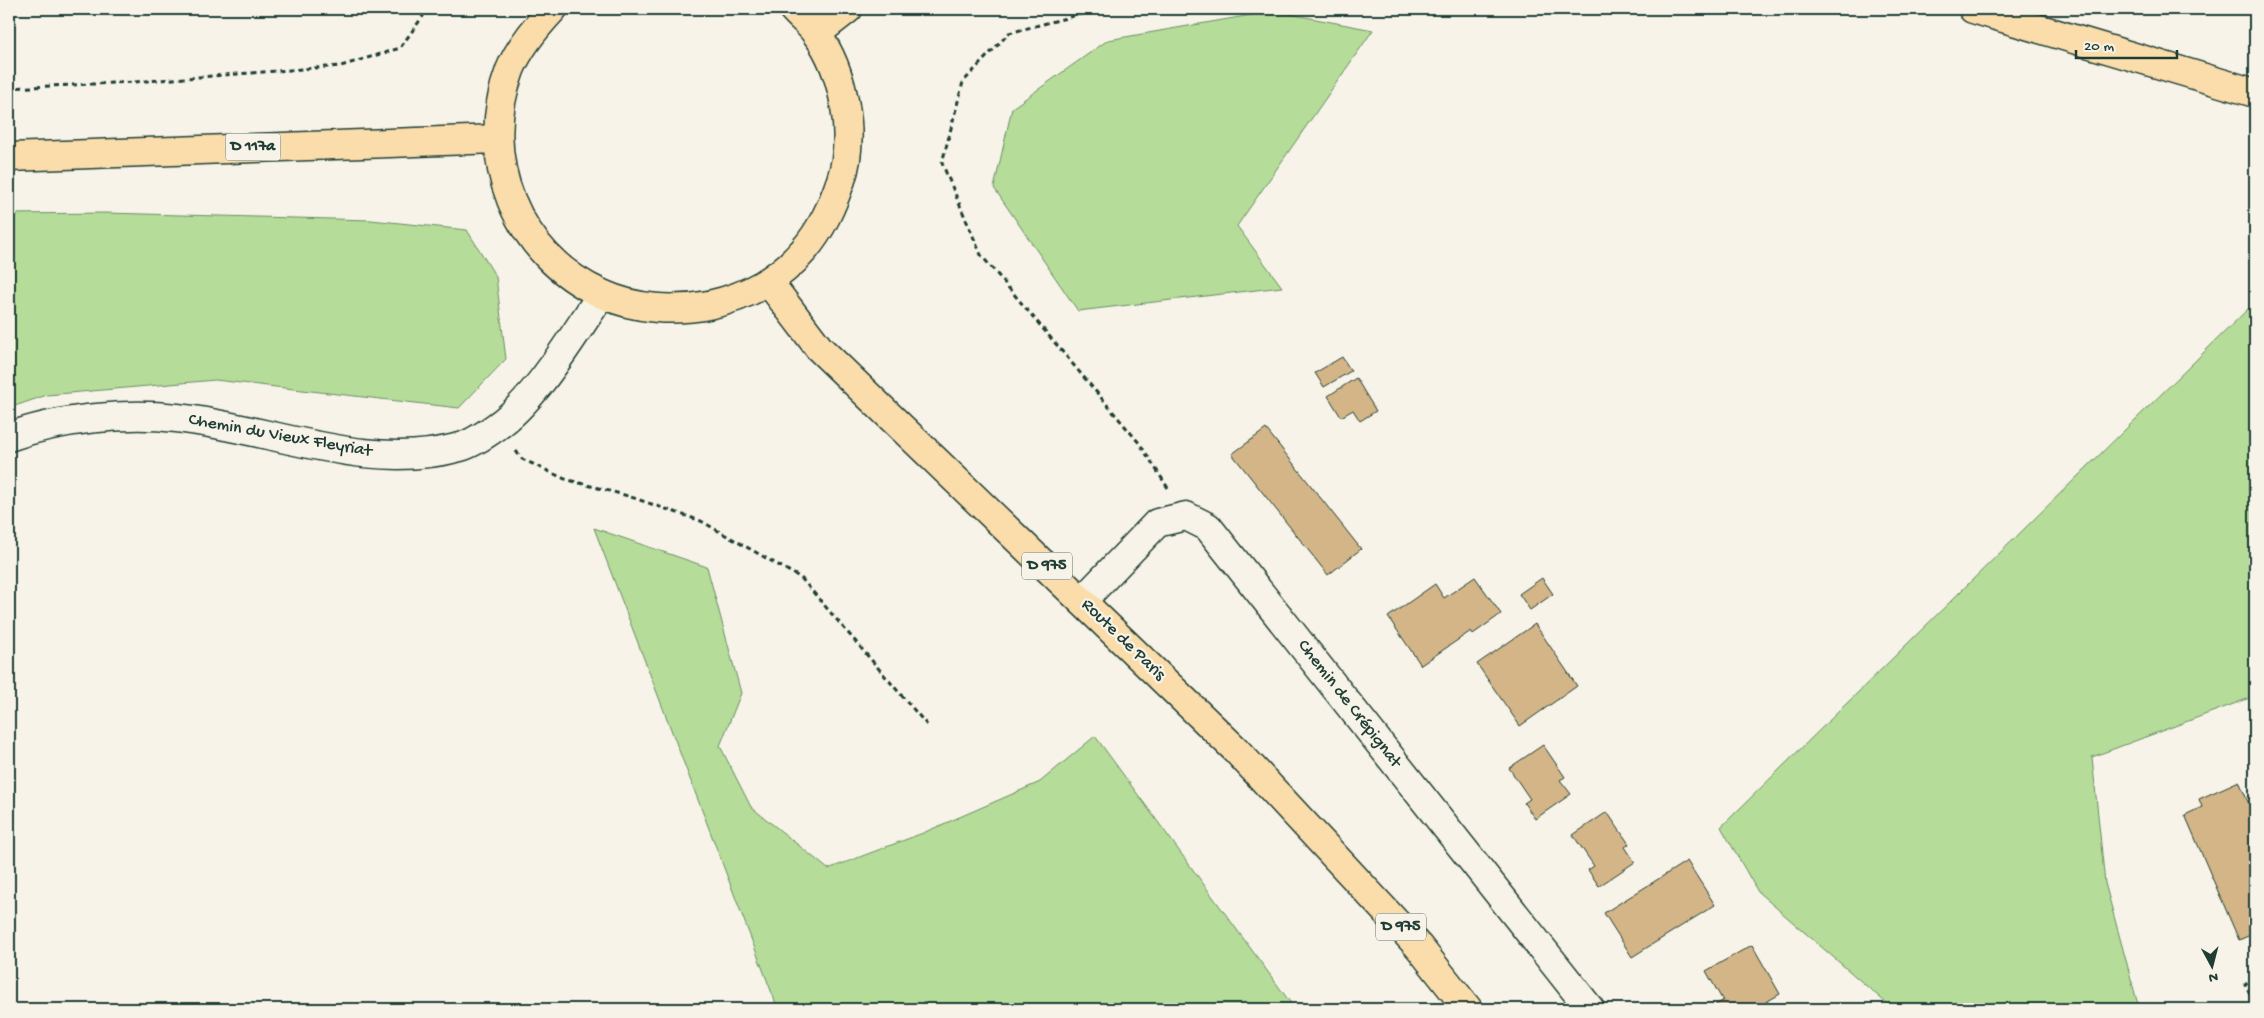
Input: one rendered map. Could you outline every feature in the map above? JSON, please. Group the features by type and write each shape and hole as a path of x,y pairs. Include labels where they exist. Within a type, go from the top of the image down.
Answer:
{"main road":[{"path":"541,14 511,69 500,109 497,138 499,163 506,187 521,221 542,250 569,276 602,294 634,305 660,308 704,307 737,297 768,281 804,251 830,212 845,167 848,121 838,75 816,34 793,9"},
{"path":"816,34 848,9"},
{"path":"1973,9 2255,93"},
{"name":"D 117a","path":"9,157 497,138"},
{"name":"Route de Paris","path":"768,281 819,348 1236,749 1419,947 1468,1009"}],"street":[{"name":"Chemin du Vieux Fleyriat","path":"9,437 27,431 77,422 131,416 176,417 230,426 362,454 416,456 462,447 497,427 527,401 602,294"},
{"path":"1082,600 1157,523 1186,516"},
{"name":"Chemin de Crépignat","path":"1186,516 1208,527 1590,1009"}],"path":[{"path":"9,88 134,82 341,66 400,48 423,16 423,9"},
{"path":"1100,9 1008,33 964,82 942,163 981,255 1140,444 1186,516"},
{"path":"497,427 522,459 565,478 628,496 701,521 801,578 926,725"},
{"path":"2255,977 2245,984 2255,1003"}],"green space":[{"path":"1274,11 1373,30 1237,226 1282,287 1078,311 994,188 1012,108 1108,40"},
{"path":"105,213 371,220 467,230 496,277 506,359 459,408 215,380 47,395 9,408 9,214"},
{"path":"2255,302 2255,696 2092,757 2105,883 2137,1001 2144,1009 1893,1009 1758,892 1721,827"},
{"path":"594,528 707,567 741,693 720,746 751,807 828,869 923,833 1040,782 1095,736 1295,1009 778,1009"}],"building":[{"path":"1342,357 1351,371 1324,387 1315,373"},
{"path":"1356,378 1376,411 1360,421 1353,410 1341,417 1328,396"},
{"path":"1266,429 1361,549 1328,575 1232,454"},
{"path":"1475,577 1501,614 1473,634 1471,631 1421,665 1388,617 1435,584 1444,598"},
{"path":"1542,578 1553,594 1530,610 1519,594"},
{"path":"1535,624 1577,686 1520,726 1477,664"},
{"path":"1543,745 1565,777 1560,780 1571,794 1535,819 1524,803 1530,799 1509,768"},
{"path":"2239,781 2255,818 2255,933 2239,940 2185,815 2202,807 2199,799"},
{"path":"1607,812 1629,844 1625,847 1635,862 1599,886 1588,870 1594,866 1573,835"},
{"path":"1687,861 1715,905 1632,957 1604,913"},
{"path":"1752,945 1780,994 1754,1009 1719,1009 1716,1004 1723,1001 1706,971"}]}
